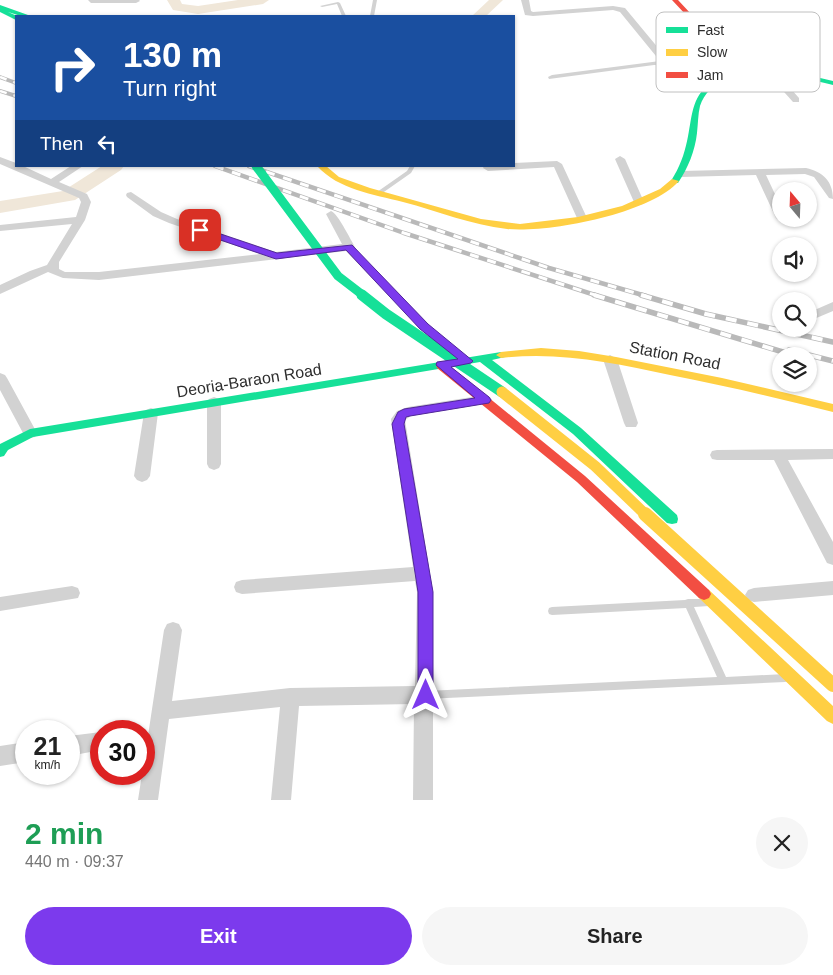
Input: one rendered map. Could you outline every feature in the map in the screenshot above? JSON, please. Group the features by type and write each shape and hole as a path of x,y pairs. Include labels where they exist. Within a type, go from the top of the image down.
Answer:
{"main road":[{"path":"675,0 686,12"},
{"path":"0,9 22,15"},
{"path":"0,9 15,17"},
{"path":"820,80 833,83"},
{"path":"322,167 338,180 379,193 506,226 523,227 582,218 639,202 663,192 678,180 701,96 705,92"},
{"path":"257,167 338,276 386,314 506,395 595,466 660,528 833,685"},
{"name":"Station Road","path":"508,354 559,351 610,359 748,386 833,408"},
{"name":"Deoria-Baraon Road","path":"1,449 30,433 508,354"},
{"path":"482,358 577,431 679,526"},
{"path":"441,365 581,479 833,716"},
{"path":"751,592 768,608"}],"street":[{"path":"525,0 528,12 533,14 613,8 622,10 656,51"},
{"path":"91,3 136,1"},
{"path":"552,77 656,63"},
{"path":"789,92 796,100"},
{"path":"620,159 639,202"},
{"path":"0,160 15,167"},
{"path":"515,166 557,164 582,218"},
{"path":"15,167 83,196 86,202 80,220 53,262 52,267 56,273 63,275 99,276 348,247"},
{"path":"53,184 77,167"},
{"path":"488,168 500,167"},
{"path":"681,174 806,171 820,177 833,196"},
{"path":"760,172 772,198"},
{"path":"820,177 833,176"},
{"path":"131,195 157,214 173,221 276,256"},
{"path":"331,214 348,247 424,326 468,361"},
{"path":"0,228 80,220"},
{"path":"0,290 34,273 52,267"},
{"path":"817,314 833,306"},
{"path":"610,359 631,423"},
{"path":"0,378 30,433"},
{"path":"424,800 426,592 398,419 408,412 485,400"},
{"path":"214,402 214,464"},
{"path":"142,476 150,413"},
{"path":"778,454 833,558"},
{"path":"717,455 833,454"},
{"path":"242,588 423,573"},
{"path":"751,592 833,588"},
{"path":"0,604 72,593"},
{"path":"155,725 161,711 174,630"},
{"path":"161,711 290,697 426,695"},
{"path":"281,800 290,697"},
{"path":"0,756 15,754"},
{"path":"148,800 149,785"}],"lane":[{"path":"372,15 375,0"},
{"path":"322,6 338,4 344,15"},
{"path":"379,193 409,172 412,167"},
{"path":"552,611 712,602"},
{"path":"688,603 723,681"},
{"path":"426,695 792,678"}],"waterway":[{"path":"173,0 178,7 198,10 263,0"},
{"path":"479,15 497,0"},
{"path":"0,207 68,196 113,167"}],"railway":[{"path":"0,77 15,83"},
{"path":"0,91 15,96"},
{"path":"218,167 404,233 598,296"},
{"path":"252,167 549,268 646,296"},
{"path":"594,295 772,349"},
{"path":"641,295 706,314 833,342"},
{"path":"817,357 833,361"}],"traffic: fast":[{"path":"0,7 23,15"},
{"path":"0,10 15,18"},
{"path":"820,80 833,83"},
{"path":"675,181 690,149 697,105 705,92"},
{"path":"257,167 338,276 386,314 502,392"},
{"path":"0,453 4,447 30,433 501,355"},
{"path":"482,358 577,431 672,519"}],"traffic: slow":[{"path":"322,167 336,179 367,190 481,221 520,227 556,224 625,208 663,191 675,181"},
{"path":"501,355 541,352 579,354 722,382 833,408"},
{"path":"502,392 595,466 660,528 833,685"},
{"path":"704,594 833,716"}],"traffic: jam":[{"path":"675,0 686,12"},
{"path":"441,365 581,479 704,594"}],"route":[{"path":"200,230 276,256 348,247 424,326 468,361 441,365 485,400 408,412 398,419 426,592 426,695"}]}
